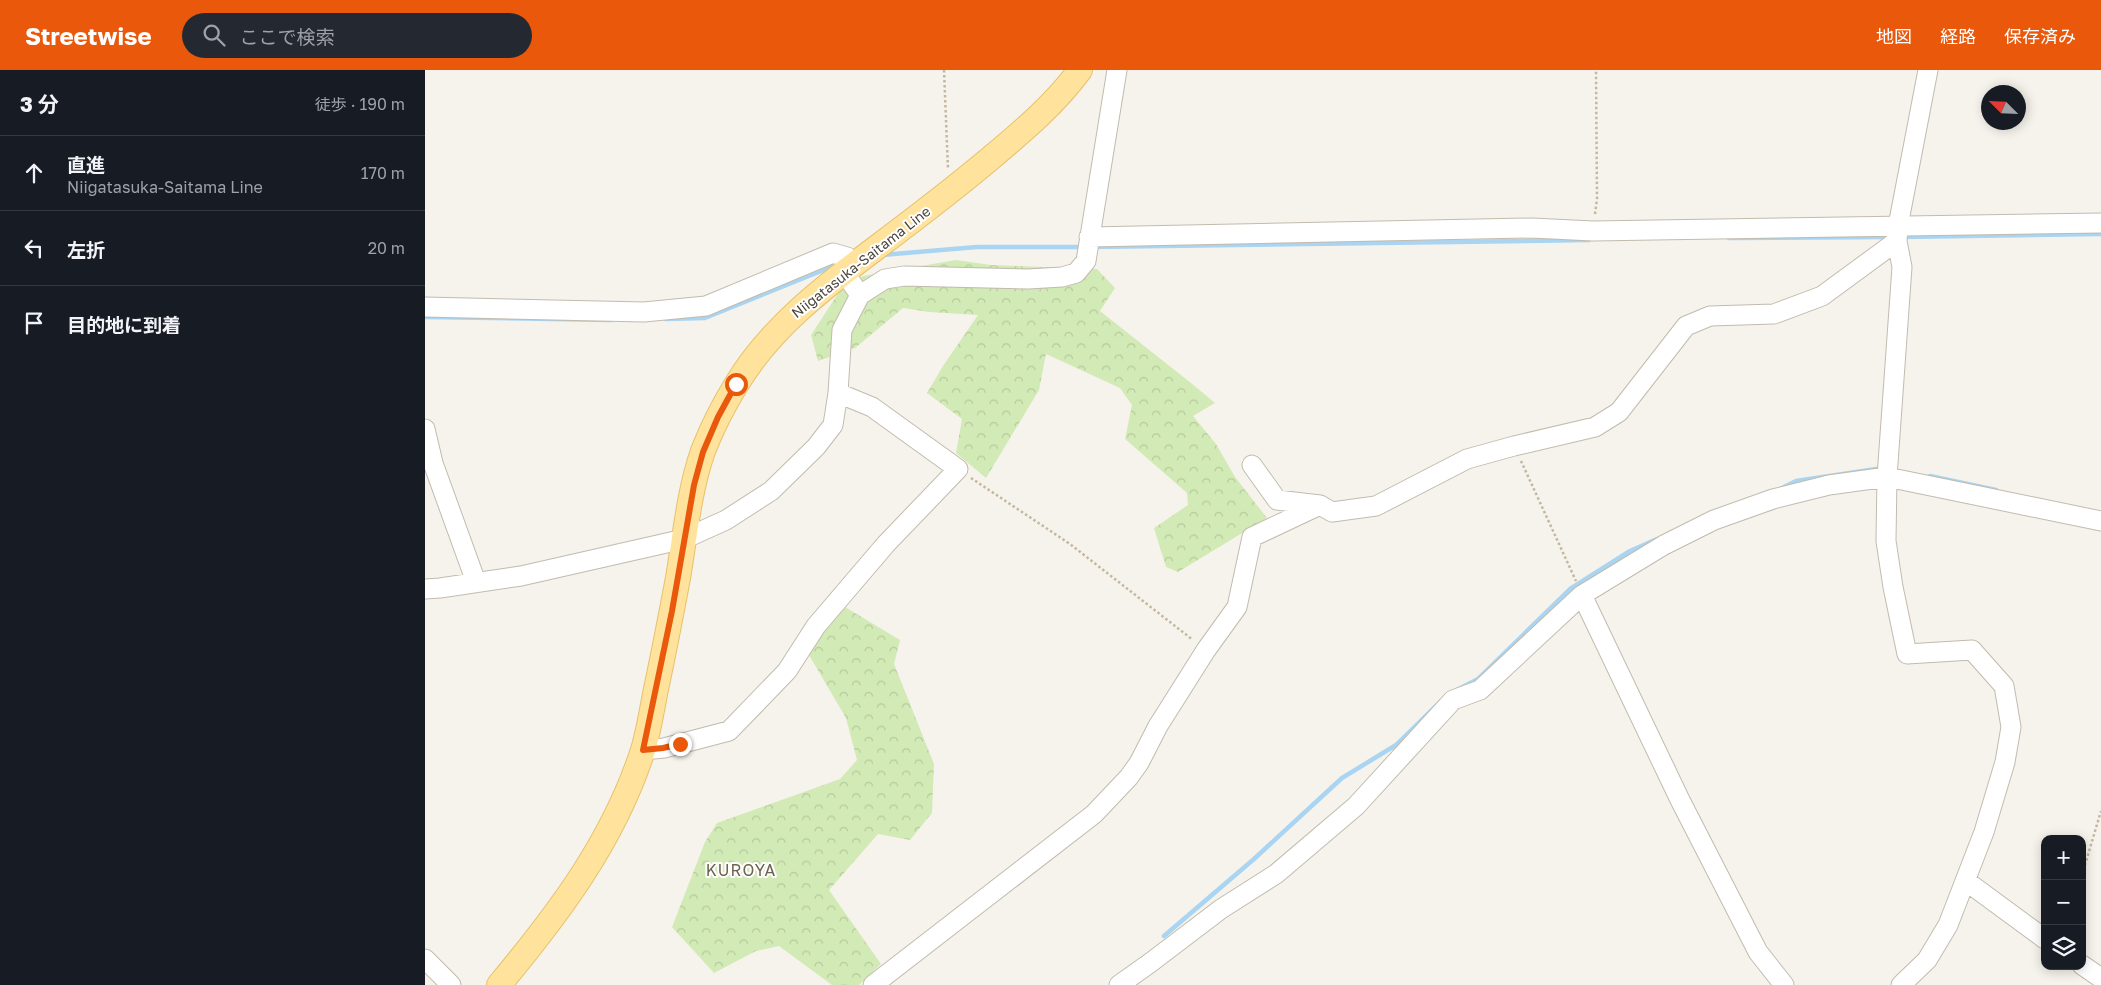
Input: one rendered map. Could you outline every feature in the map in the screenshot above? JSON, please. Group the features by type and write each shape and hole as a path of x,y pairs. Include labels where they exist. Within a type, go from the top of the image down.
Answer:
{"main road":[{"name":"Niigatasuka-Saitama Line","path":"499,985 546,928 585,872 611,825 643,750 672,611 694,485 703,452 718,417 736,384 756,355 787,321 851,267 949,193 1045,112 1080,70"}],"street":[{"path":"425,589 521,576 684,539 726,520 771,491 816,447 833,425 838,393 842,330 861,295 885,279 904,276 1062,277 1076,273 1086,262 1117,70"},
{"path":"1901,985 1927,960 1948,925 1984,832 2005,762 2011,727 2004,686 1972,650 1907,654 1893,587 1886,541 1887,477 1902,268 1898,234 1928,70"},
{"path":"1089,237 1532,228 1593,231 1898,234 2101,223"},
{"path":"1252,465 1277,500 1320,505 1332,512 1376,506 1467,459 1595,427 1619,412 1686,326 1710,316 1774,314 1822,296 1898,234"},
{"path":"425,306 644,312 706,306 833,253 847,257 851,267 848,278 861,295"},
{"path":"643,750 663,748 729,731 787,671 816,626 886,544 958,468 872,407 838,393"},
{"path":"425,429 433,463 476,582"},
{"path":"1119,985 1221,909 1276,874 1291,862 1356,806 1453,700 1479,690 1583,595 1664,545 1714,520 1773,499 1829,485 1887,477 2101,521"},
{"path":"873,985 1094,814 1139,763 1158,726 1206,650 1237,606 1252,537 1320,505"},
{"path":"1583,595 1680,800 1754,943 1785,985"},
{"path":"1966,880 2041,936"},
{"path":"425,960 451,985"},
{"path":"2086,968 2101,978"}],"path":[{"path":"944,70 949,193"},
{"path":"1593,231 1597,198 1595,175 1596,70"},
{"path":"1514,446 1583,595"},
{"path":"958,468 1115,577 1206,650"},
{"path":"2086,862 2101,811"}],"green space":[{"path":"956,260 991,265 1097,269 1115,288 1100,311 1215,403 1193,416 1216,444 1235,477 1267,518 1178,572 1166,567 1154,528 1188,505 1187,493 1125,439 1132,405 1120,388 1046,354 1039,390 986,478 956,453 962,419 927,393 978,315 929,312 903,308 855,348 818,361 811,335 841,289 863,276"},
{"path":"845,607 900,640 894,664 934,764 932,813 910,840 878,834 829,890 881,964 859,985 832,985 779,946 756,951 714,973 672,927 705,842 717,823 840,779 857,760 846,718 806,650"}],"waterway":[{"path":"1902,237 2101,234"},
{"path":"1729,238 1891,237"},
{"path":"1092,247 1589,240"},
{"path":"882,255 977,247 1084,247"},
{"path":"666,319 705,318 836,265"},
{"path":"425,317 611,320"},
{"path":"1782,488 1796,481 1883,468"},
{"path":"1930,476 1996,490"},
{"path":"1453,692 1478,679 1570,589 1630,551 1657,539"},
{"path":"1164,936 1254,859 1342,778 1396,745 1441,701"}],"district":[{"name":"KUROYA","path":"741,870"}],"route":[{"path":"680,744 643,750 672,611 694,485 703,452 718,417 736,384"}]}
